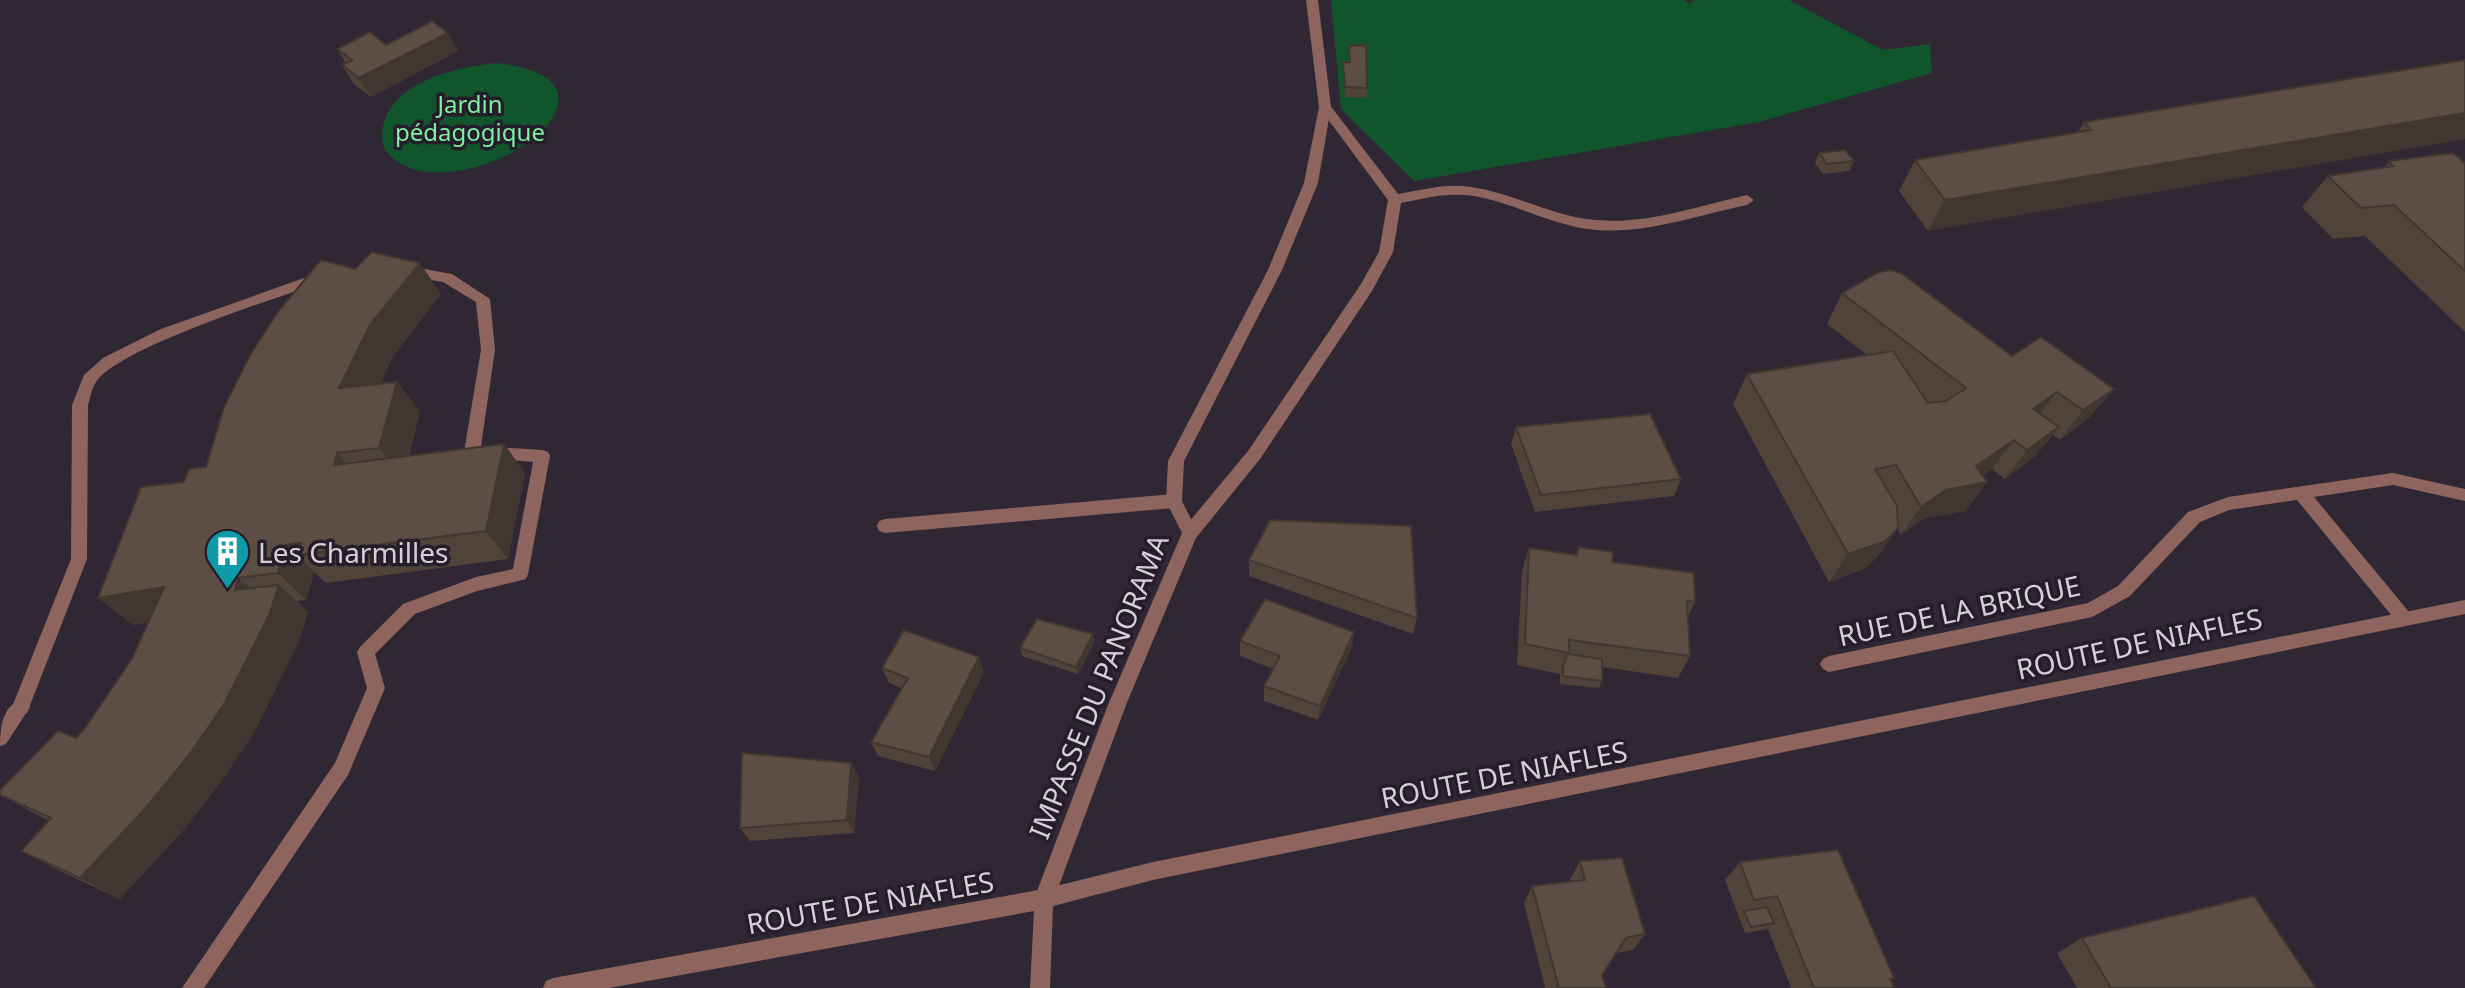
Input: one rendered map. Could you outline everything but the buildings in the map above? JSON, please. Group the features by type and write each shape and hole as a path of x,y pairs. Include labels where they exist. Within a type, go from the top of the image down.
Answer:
{"street":[{"name":"IMPASSE DU PANORAMA","path":"1040,988 1044,899 1117,705 1190,533 1174,501 1176,461 1275,270 1311,183 1325,107 1312,0"},
{"path":"1190,533 1254,455 1367,287 1386,252 1395,199 1325,107"},
{"path":"1395,199 1454,190 1478,192 1545,216 1596,225 1622,225 1747,200"},
{"path":"192,988 342,769 376,688 366,652 409,609 476,584 520,574 542,456 472,452 488,350 483,299 447,278 394,269"},
{"path":"0,738 21,707 79,559 80,405 89,379 108,362 166,333 325,276 339,274"},
{"name":"RUE DE LA BRIQUE","path":"1829,664 2092,610 2124,591 2194,517 2228,504 2393,479 2465,495"},
{"path":"2301,493 2403,617"},
{"path":"885,526 1174,501"},
{"name":"ROUTE DE NIAFLES","path":"553,988 1044,899 1153,871 1608,782 2403,617 2465,607"}],"green space":[{"path":"1331,0 1684,0 1689,4 1695,0 1789,0 1883,50 1930,44 1932,73 1759,122 1414,181 1341,109"},
{"name":"Jardin pédagogique","path":"496,63 541,74 556,88 556,111 545,128 527,144 504,157 451,172 426,172 404,165 387,152 383,127 391,108 401,96 447,72"}],"place":[{"name":"Les Charmilles","path":"227,591"}]}
